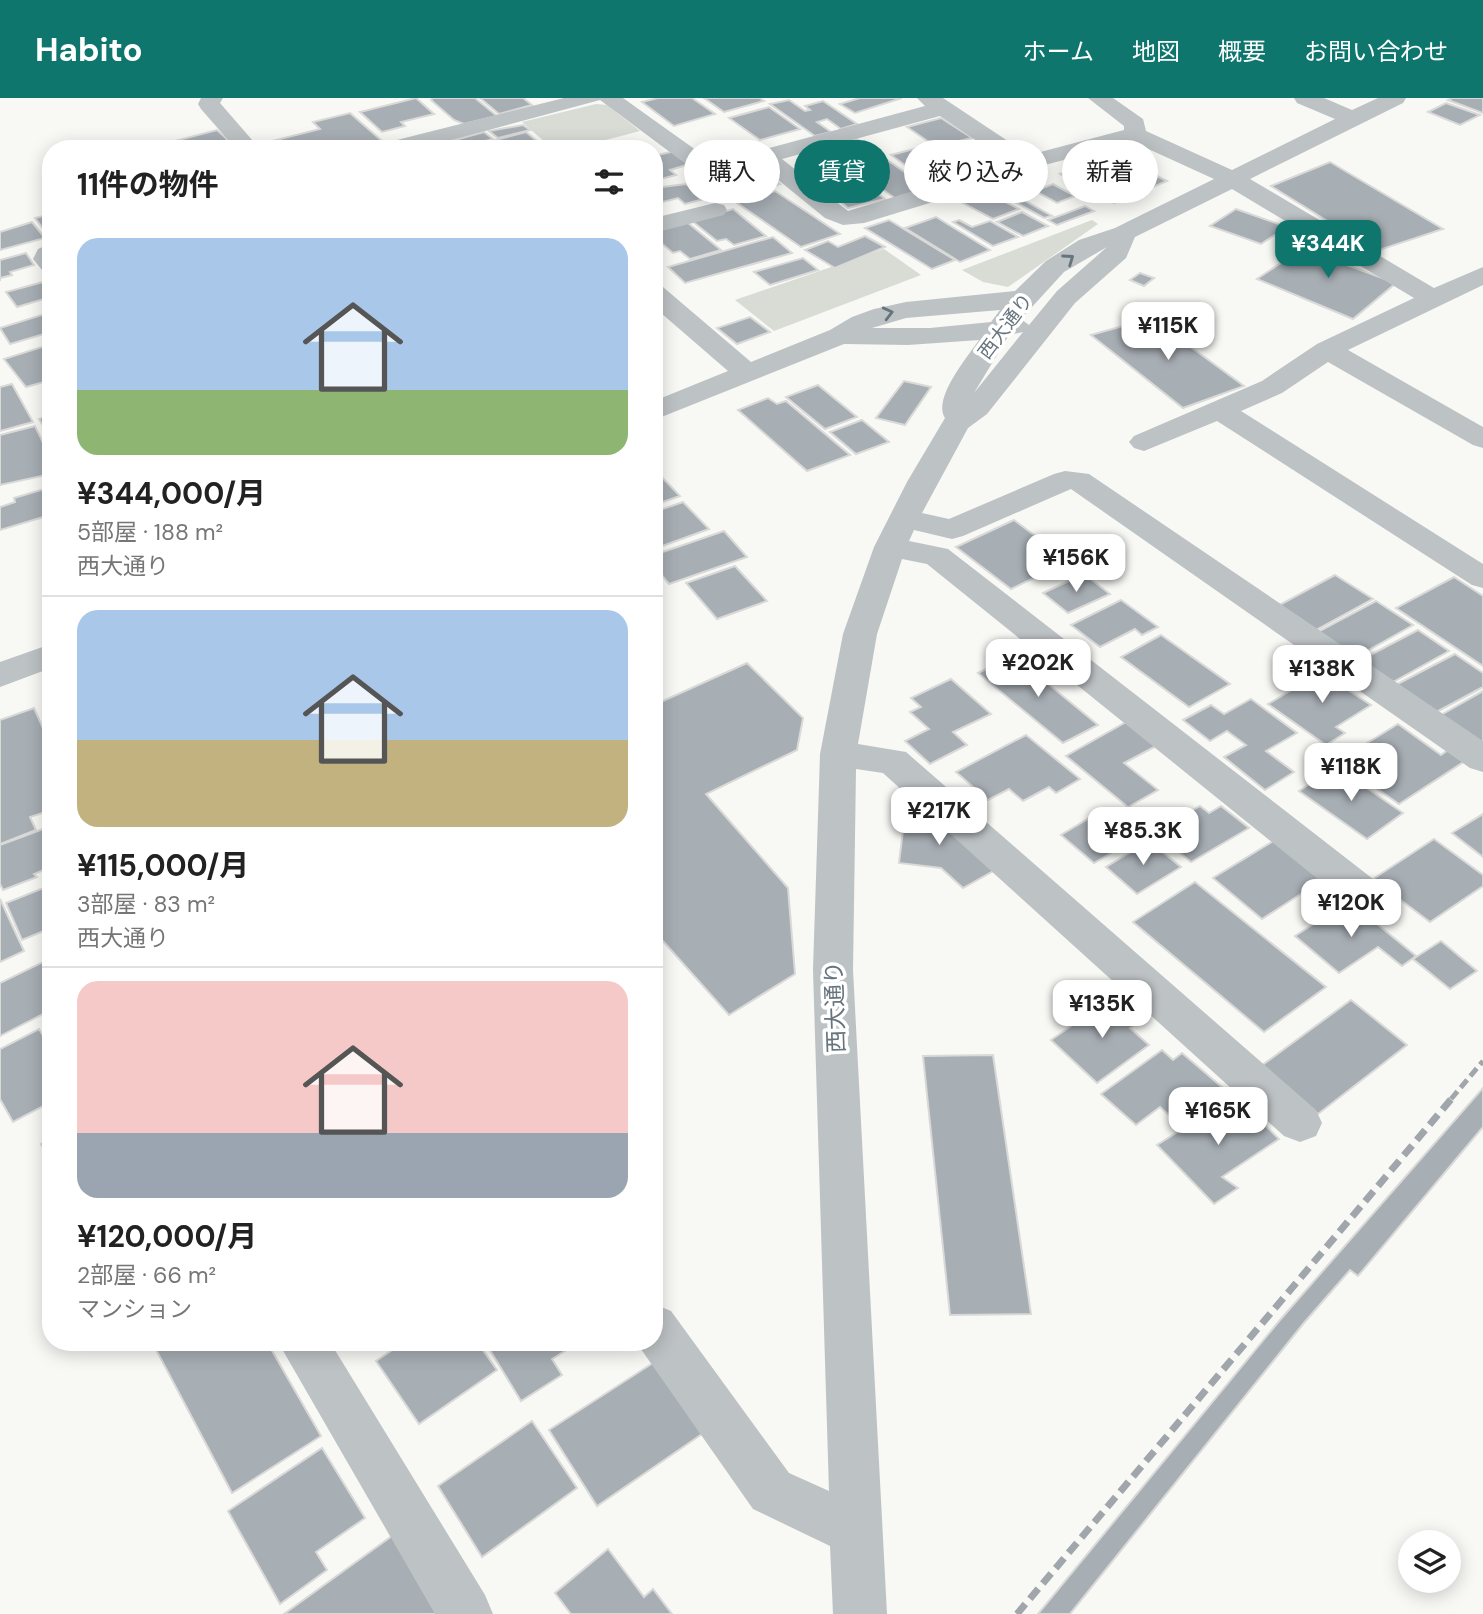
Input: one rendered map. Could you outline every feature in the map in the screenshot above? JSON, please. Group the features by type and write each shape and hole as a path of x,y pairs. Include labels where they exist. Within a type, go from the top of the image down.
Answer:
{"street":[{"path":"212,98 209,104 241,140"},
{"path":"425,140 590,98"},
{"path":"610,98 684,153"},
{"path":"1099,98 1135,124 1135,134"},
{"path":"1305,98 1353,119"},
{"name":"西大通り","path":"860,1614 833,970 838,754 860,634 874,587 897,532 960,404 999,330 1022,298 1051,271 1087,246 1124,233 1395,98"},
{"path":"780,152 935,103 990,140"},
{"path":"1048,157 1135,134 1231,178 1432,298"},
{"path":"780,169 844,218 855,218 905,203"},
{"path":"663,224 715,210"},
{"name":"西大通り","path":"960,404 977,408 1020,366 1049,317 1066,297 1117,253 1124,233"},
{"path":"1144,442 1174,426 1220,410 1272,387 1327,350 1483,275"},
{"path":"663,416 747,373 840,336 860,321 889,312 981,306 1022,298"},
{"path":"663,301 747,373"},
{"path":"942,307 986,321 999,330 1012,343 1020,366"},
{"path":"840,336 899,338 999,330 1049,317"},
{"path":"899,338 933,353 951,366 960,404"},
{"path":"1327,350 1483,439"},
{"path":"795,354 821,370"},
{"path":"1220,410 1483,578"},
{"path":"897,532 952,529 1065,480 1078,480 1483,759"},
{"path":"897,532 937,556 1359,890"},
{"path":"0,675 42,661"},
{"path":"838,754 893,761 1300,1123"},
{"path":"663,1342 759,1500 857,1531"},
{"path":"307,1351 466,1614"}],"shaded area":[{"path":"596,104 607,105 640,131 606,140 543,140 522,122"},
{"path":"1092,220 1098,224 1008,287 983,282 962,270"},
{"path":"884,249 921,275 774,331 735,300"}],"building":[{"path":"416,98 434,114 401,122 405,126 382,132 360,112"},
{"path":"475,98 497,116 464,124 454,120 431,100"},
{"path":"480,98 523,98 532,105 499,114"},
{"path":"658,98 692,98 715,114 674,126 642,102"},
{"path":"704,98 759,98 764,101 724,112"},
{"path":"860,98 902,98 855,113 840,104"},
{"path":"1483,98 1483,113 1448,100"},
{"path":"789,100 805,111 810,110 805,106 823,101 857,124 841,129 827,119 817,122 831,132 815,136 770,104"},
{"path":"1446,103 1480,115 1460,125 1428,112"},
{"path":"769,107 800,129 760,140 729,118"},
{"path":"350,113 381,140 276,140 320,129 313,122"},
{"path":"941,118 972,138 926,140 907,127"},
{"path":"523,125 530,130 498,138 489,131"},
{"path":"217,130 228,140 179,140"},
{"path":"484,132 493,139 489,140 455,140"},
{"path":"526,132 536,140 496,140"},
{"path":"674,151 684,159 684,166 670,170 676,175 663,178 663,154"},
{"path":"904,152 904,164 891,155"},
{"path":"890,162 904,172 904,197 896,199 890,195"},
{"path":"1330,162 1443,229 1376,251 1271,186"},
{"path":"1158,176 1167,181 1158,185"},
{"path":"684,184 684,203 689,203 685,204 678,198 663,202 663,187"},
{"path":"1053,184 1062,189 1062,201 1057,203 1048,198 1048,186"},
{"path":"780,194 840,234 801,247 737,203 780,203"},
{"path":"842,203 869,203 848,208"},
{"path":"963,203 1008,203 1019,209 993,219"},
{"path":"1016,203 1029,203 1052,216 1044,218"},
{"path":"1085,206 1094,211 1057,225 1048,220"},
{"path":"733,209 766,236 734,245 726,239 717,241 692,221"},
{"path":"1236,209 1287,227 1261,244 1210,226"},
{"path":"1022,212 1048,226 1023,236 997,222"},
{"path":"42,216 42,227 35,218"},
{"path":"936,217 990,250 960,262 905,228"},
{"path":"889,220 955,260 932,269 865,228"},
{"path":"959,220 972,227 990,221 1018,237 993,246 953,222"},
{"path":"32,222 42,234 42,239 0,250 0,232"},
{"path":"687,222 721,250 690,259 680,251 673,253 663,245 663,229"},
{"path":"865,236 885,247 835,268 805,250 828,241 838,247"},
{"path":"773,237 792,253 685,283 668,267"},
{"path":"1312,242 1354,258 1344,264 1396,283 1353,319 1257,279"},
{"path":"26,253 34,265 10,272 12,275 0,278 0,260"},
{"path":"803,258 818,270 770,285 754,272"},
{"path":"1140,273 1154,278 1144,286 1130,280"},
{"path":"42,282 42,300 17,307 6,292"},
{"path":"42,315 42,335 10,344 0,328"},
{"path":"750,317 770,332 737,344 717,328"},
{"path":"1151,318 1244,386 1183,408 1091,335"},
{"path":"42,347 42,383 26,387 4,359"},
{"path":"904,381 931,387 905,425 876,418"},
{"path":"12,384 33,422 0,431 0,387"},
{"path":"818,385 857,417 825,429 786,397"},
{"path":"768,398 777,404 786,401 850,455 807,471 738,410"},
{"path":"862,420 889,442 856,454 830,432"},
{"path":"35,426 42,440 42,476 0,485 0,435"},
{"path":"663,478 680,496 663,502"},
{"path":"42,490 42,517 0,530 0,507 15,502 14,498"},
{"path":"683,502 709,529 663,546 663,509"},
{"path":"1014,520 1069,561 1011,589 956,547"},
{"path":"724,531 747,557 669,584 663,577 663,552"},
{"path":"735,566 767,601 717,619 686,583"},
{"path":"1084,574 1110,594 1068,613 1043,593"},
{"path":"1335,575 1373,599 1309,634 1272,609"},
{"path":"1454,577 1483,596 1483,666 1396,608"},
{"path":"1121,600 1158,627 1142,635 1135,629 1100,647 1071,625"},
{"path":"1376,601 1413,625 1349,661 1312,635"},
{"path":"1418,630 1449,651 1384,687 1353,664"},
{"path":"1161,635 1230,684 1189,707 1121,657"},
{"path":"1455,654 1483,673 1483,687 1427,717 1388,689"},
{"path":"1013,655 1098,725 1063,743 978,673"},
{"path":"747,663 803,718 797,750 706,794 788,888 795,974 729,1015 663,941 663,701"},
{"path":"1332,666 1358,684 1348,690 1371,705 1336,727 1345,733 1326,745 1268,704"},
{"path":"951,679 991,714 953,732 967,745 930,764 905,741 929,729 910,712 921,707 911,698"},
{"path":"1483,691 1483,754 1434,719"},
{"path":"1251,699 1297,733 1266,751 1294,772 1265,790 1224,757 1246,745 1227,731 1210,741 1183,720 1211,705 1224,714"},
{"path":"34,708 42,726 42,813 30,817 36,830 0,844 0,720"},
{"path":"1128,721 1158,745 1124,763 1158,790 1128,807 1066,756"},
{"path":"1398,724 1441,755 1448,750 1465,761 1399,804 1338,761"},
{"path":"1026,735 1080,779 1056,793 1049,787 1023,801 1009,789 988,800 956,772"},
{"path":"1336,767 1403,813 1367,839 1299,791"},
{"path":"917,800 995,870 963,888 941,868 899,863 906,806"},
{"path":"1200,806 1209,813 1221,806 1249,828 1191,862 1155,832"},
{"path":"1106,808 1140,836 1094,863 1061,835"},
{"path":"1483,814 1483,857 1452,833"},
{"path":"42,829 42,871 34,874 37,877 3,890 0,884 0,845"},
{"path":"1434,839 1483,875 1483,886 1430,922 1373,879"},
{"path":"1275,840 1324,879 1262,919 1213,878"},
{"path":"1149,841 1181,867 1137,894 1106,867"},
{"path":"1195,882 1326,987 1264,1032 1133,922"},
{"path":"42,889 42,932 22,940 6,903"},
{"path":"0,899 24,951 0,962"},
{"path":"1349,901 1416,956 1402,966 1378,947 1339,973 1295,936"},
{"path":"1441,941 1477,971 1450,989 1413,959"},
{"path":"42,962 42,1015 0,1036 0,983"},
{"path":"1113,997 1140,1021 1130,1028 1149,1045 1097,1083 1051,1040"},
{"path":"1351,1000 1407,1045 1318,1114 1261,1066"},
{"path":"39,1029 42,1034 42,1107 13,1122 0,1099 0,1049"},
{"path":"1162,1050 1173,1060 1182,1053 1223,1088 1177,1122 1160,1107 1136,1125 1101,1094"},
{"path":"993,1055 1031,1314 950,1315 923,1056"},
{"path":"1483,1088 1483,1127 1358,1276 1350,1270 1303,1324 1070,1614 1038,1614 1280,1320"},
{"path":"1235,1096 1279,1139 1222,1177 1238,1188 1214,1204 1157,1145"},
{"path":"157,1351 272,1351 321,1436 232,1493"},
{"path":"391,1351 483,1351 497,1370 419,1424 376,1361"},
{"path":"490,1351 565,1351 552,1359 562,1375 521,1401"},
{"path":"653,1363 702,1434 597,1506 549,1430"},
{"path":"532,1421 577,1488 482,1557 438,1486"},
{"path":"322,1448 365,1518 316,1552 327,1570 280,1604 228,1511"},
{"path":"392,1536 440,1614 284,1614"},
{"path":"608,1549 644,1597 653,1589 672,1614 571,1614 555,1593"}],"railway":[{"path":"1451,1099 1483,1061"},
{"path":"1017,1614 1453,1097"}]}
